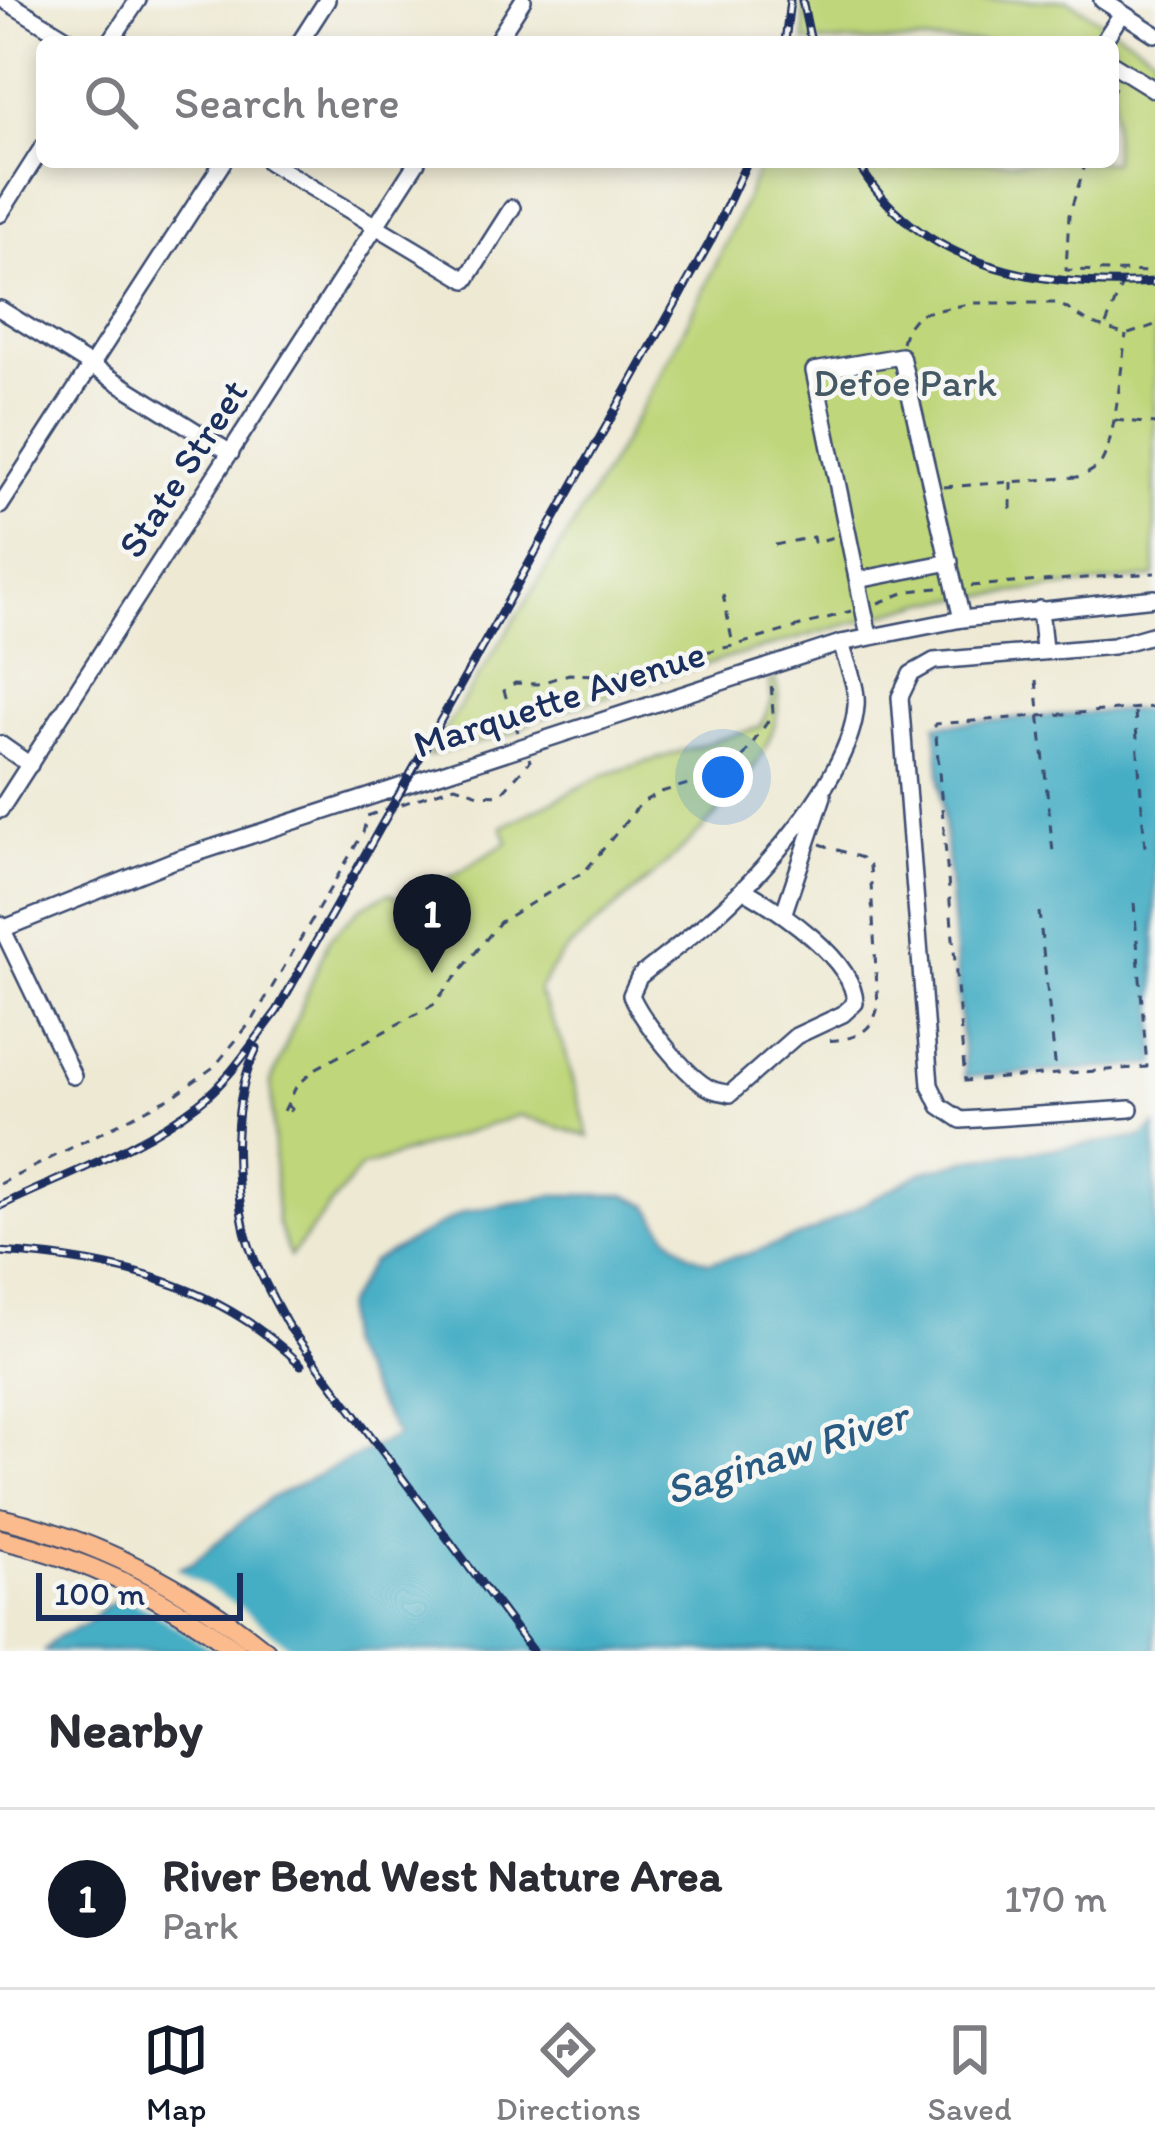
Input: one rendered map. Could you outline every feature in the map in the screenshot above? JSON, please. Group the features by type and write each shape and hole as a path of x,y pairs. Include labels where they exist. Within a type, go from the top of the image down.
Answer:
{"main road":[{"path":"0,1518 64,1537 157,1575 266,1651"},
{"path":"0,1539 54,1554 148,1593 237,1651"}],"street":[{"path":"4,0 63,36"},
{"path":"114,36 138,0"},
{"path":"304,36 327,0"},
{"path":"500,0 520,5 500,36"},
{"path":"1102,0 1155,34"},
{"path":"1107,36 1122,13"},
{"path":"1119,68 1155,90"},
{"path":"0,214 36,157"},
{"path":"0,506 219,168"},
{"path":"278,168 466,280 512,208"},
{"name":"State Street","path":"0,810 413,168"},
{"path":"0,309 231,452"},
{"path":"869,636 814,370 901,356 962,619"},
{"path":"858,580 950,562"},
{"name":"Marquette Avenue","path":"1,927 172,861 841,643 962,619 1155,598"},
{"path":"1040,609 1044,650"},
{"path":"1130,1109 961,1120 940,1106 931,1085 900,697 911,674 934,662 1114,646 1155,634"},
{"path":"743,889 784,912 850,977 855,1003 843,1015 796,1036 730,1094 711,1089 639,1013 632,994 639,977 743,889 800,822 828,778 851,732 857,702 841,643"},
{"path":"0,744 30,765"},
{"path":"784,912 828,778"},
{"path":"1,927 74,1076"}],"path":[{"path":"1084,168 1070,215 1066,270 1155,272"},
{"path":"1106,327 1122,284 1121,273"},
{"path":"901,356 906,329 918,314 948,307 1058,303 1090,323 1126,335 1155,325"},
{"path":"932,489 1089,474 1101,462 1126,335"},
{"path":"1112,420 1155,424"},
{"path":"1011,480 1011,510"},
{"path":"775,545 849,535"},
{"path":"0,1184 176,1095 215,1066 254,1018 363,833 367,815 455,786 500,795 530,761 505,700 508,686 538,684 569,674 599,675 734,646 909,591 1155,573"},
{"path":"723,594 734,646"},
{"path":"288,1106 296,1087 315,1069 433,1005 500,922 585,871 642,802 725,773 743,758 773,714 775,701 759,638"},
{"path":"1036,680 1053,853"},
{"path":"1134,903 1148,1067 965,1081 935,724 1155,707"},
{"path":"1135,709 1145,848"},
{"path":"796,1036 818,1041 858,1037 876,1020 878,1006 870,866 862,858 809,841"},
{"path":"1040,912 1057,1074"}],"green space":[{"name":"Defoe Park","path":"803,0 1068,0 1155,55 1155,577 928,602 682,671 535,720 513,733 428,756 565,539 650,392 758,168 1119,168 1119,36 805,36"},
{"path":"775,679 777,715 763,753 736,791 664,866 564,953 538,991 564,1047 589,1137 519,1115 360,1168 290,1257 277,1222 271,1082 329,939 360,908 389,893 408,903 508,842 502,827 604,775 760,727 772,701 769,681"}],"water":[{"path":"1155,708 1155,1065 965,1077 936,725"},
{"name":"Saginaw River","path":"1155,1125 1155,1651 44,1651 57,1637 86,1624 104,1607 193,1562 269,1499 397,1436 344,1344 344,1307 372,1262 464,1212 557,1195 625,1195 648,1205 667,1234 689,1254 709,1262 813,1231 923,1172 972,1159 1143,1137"}],"pier":[{"path":"173,1566 239,1607 295,1651 214,1651 115,1594"}],"railway":[{"path":"786,36 790,0"},
{"path":"802,0 810,36"},
{"path":"0,1206 128,1147 199,1103 241,1060 277,1011 710,242 744,168"},
{"path":"861,168 883,198 914,226 987,264 1070,281 1155,282"},
{"path":"257,1048 242,1090 237,1162 245,1231 258,1267 287,1324 532,1651"},
{"path":"0,1252 82,1261 161,1280 235,1314 301,1365"}],"place":[{"name":"River Bend West Nature Area","path":"432,973"}]}
